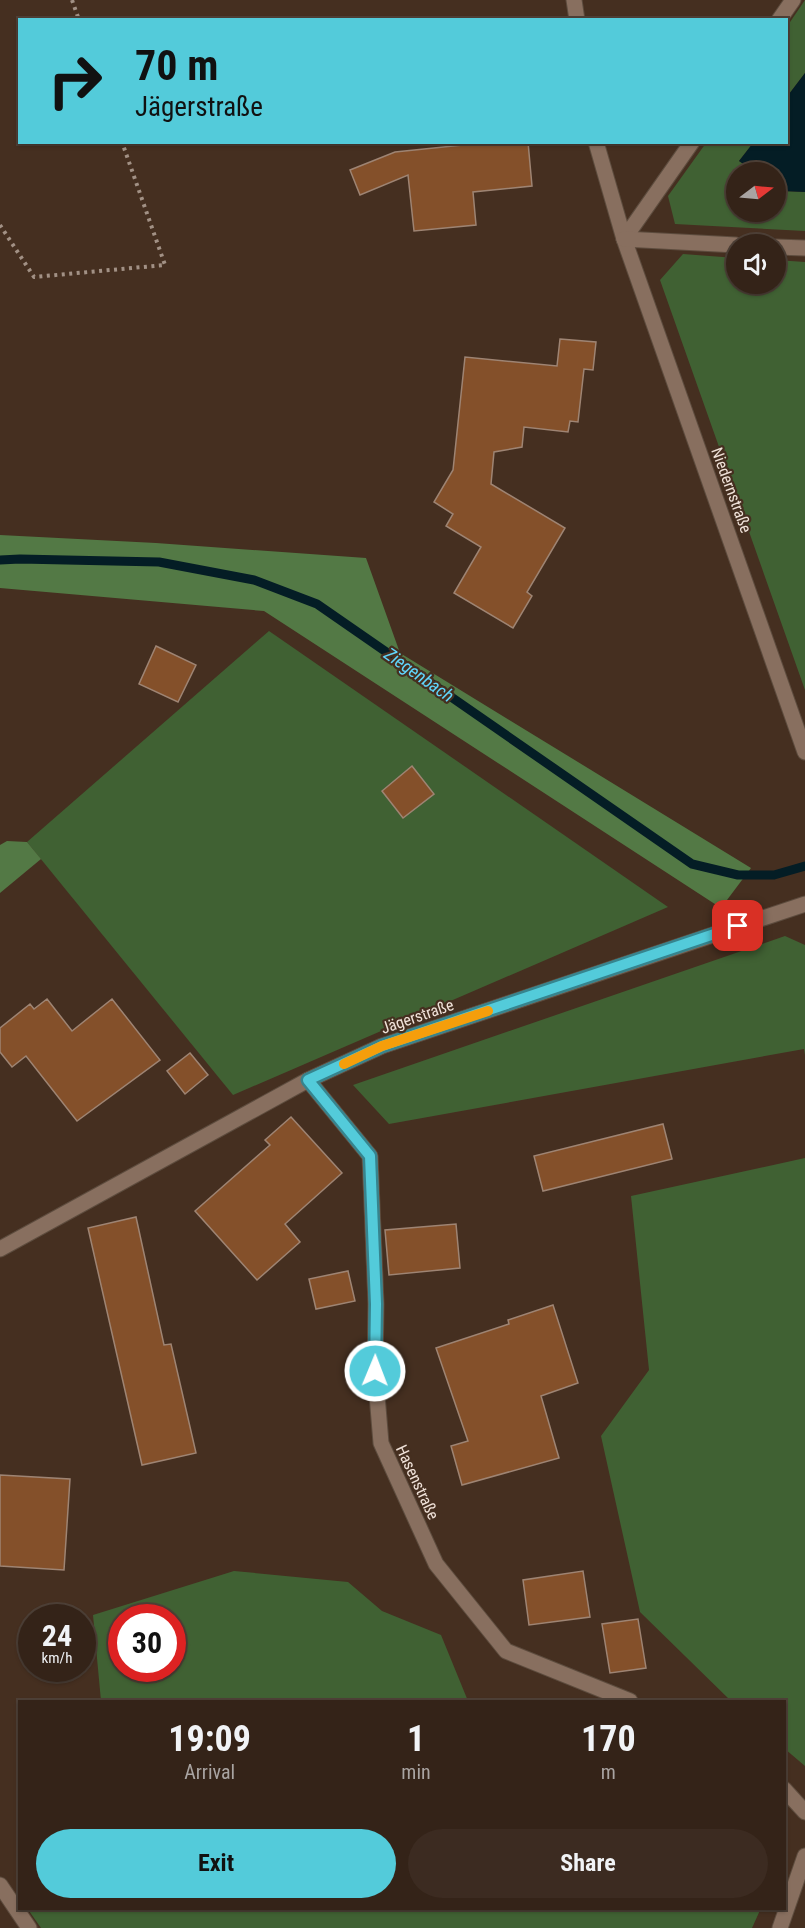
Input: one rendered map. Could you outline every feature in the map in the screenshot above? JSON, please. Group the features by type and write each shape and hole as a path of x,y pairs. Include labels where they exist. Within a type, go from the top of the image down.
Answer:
{"street":[{"path":"574,0 577,18"},
{"path":"780,18 793,0"},
{"path":"597,144 624,239"},
{"path":"624,239 691,144"},
{"path":"624,239 726,244"},
{"name":"Niedernstraße","path":"624,239 805,752"},
{"path":"786,247 805,248"},
{"name":"Jägerstraße","path":"0,1249 308,1080 382,1046 805,904"},
{"name":"Hasenstraße","path":"308,1080 370,1156 376,1304 375,1371 381,1443 436,1564 506,1652 627,1700"},
{"path":"786,1791 805,1812"},
{"path":"780,1928 805,1856"},
{"path":"0,1885 29,1928"}],"path":[{"path":"72,0 78,18"},
{"path":"0,225 34,277 165,265 123,144"}],"green space":[{"path":"805,0 805,73 788,95 788,25"},
{"path":"705,144 752,144 740,162 726,162 726,222 786,222 786,191 805,192 805,231 675,224 668,196"},
{"path":"683,254 726,257 726,294 786,294 786,261 805,262 805,690 660,280"},
{"path":"0,535 366,558 400,653 751,868 721,908 264,611 0,588"},
{"path":"269,631 668,907 233,1095 27,842"},
{"path":"7,841 27,842 41,859 0,893 0,845"},
{"path":"785,936 805,945 805,1055 804,1049 389,1124 353,1085"},
{"path":"805,1158 805,1766 786,1750 786,1700 730,1700 640,1612 601,1436 649,1370 631,1196"},
{"path":"234,1571 348,1582 382,1611 441,1635 468,1700 101,1700 96,1647 96,1614 108,1610 108,1682 186,1682 186,1604 128,1604"},
{"path":"28,1910 760,1910 752,1928 41,1928"}],"water":[{"path":"805,73 805,192 786,191 786,162 739,161 752,144 788,144 788,95"}],"building":[{"path":"473,144 528,144 532,186 473,192 476,225 414,231 408,175 360,195 350,170 395,152"},
{"path":"560,339 596,342 593,370 584,369 578,422 570,421 568,432 524,427 522,447 494,452 491,484 565,528 527,592 532,596 513,628 454,593 481,547 446,526 453,514 434,502 453,470 465,357 557,366"},
{"path":"156,646 196,665 178,702 139,684"},
{"path":"412,766 434,794 403,818 382,791"},
{"path":"47,999 72,1031 112,999 160,1060 77,1121 26,1056 12,1067 0,1052 0,1028 30,1004 34,1009"},
{"path":"190,1053 208,1075 185,1094 167,1071"},
{"path":"291,1117 342,1173 285,1224 300,1242 257,1280 195,1211 270,1145 265,1140"},
{"path":"663,1124 672,1159 543,1191 534,1156"},
{"path":"136,1217 164,1345 171,1344 196,1453 142,1465 88,1228"},
{"path":"456,1224 460,1268 389,1275 385,1230"},
{"path":"348,1271 355,1301 316,1309 309,1279"},
{"path":"553,1305 578,1383 541,1396 559,1458 462,1485 451,1446 468,1441 436,1348 509,1324 508,1320"},
{"path":"0,1475 70,1479 64,1570 0,1566"},
{"path":"583,1571 590,1617 529,1625 523,1580"},
{"path":"638,1619 646,1668 610,1673 602,1624"}],"waterway":[{"name":"Ziegenbach","path":"0,560 159,562 254,580 317,604 692,864 738,875 774,875 805,866"}],"slow traffic":[{"path":"344,1064 382,1046 488,1011"}],"route":[{"path":"375,1371 376,1304 370,1156 308,1080 382,1046 738,926"}]}
